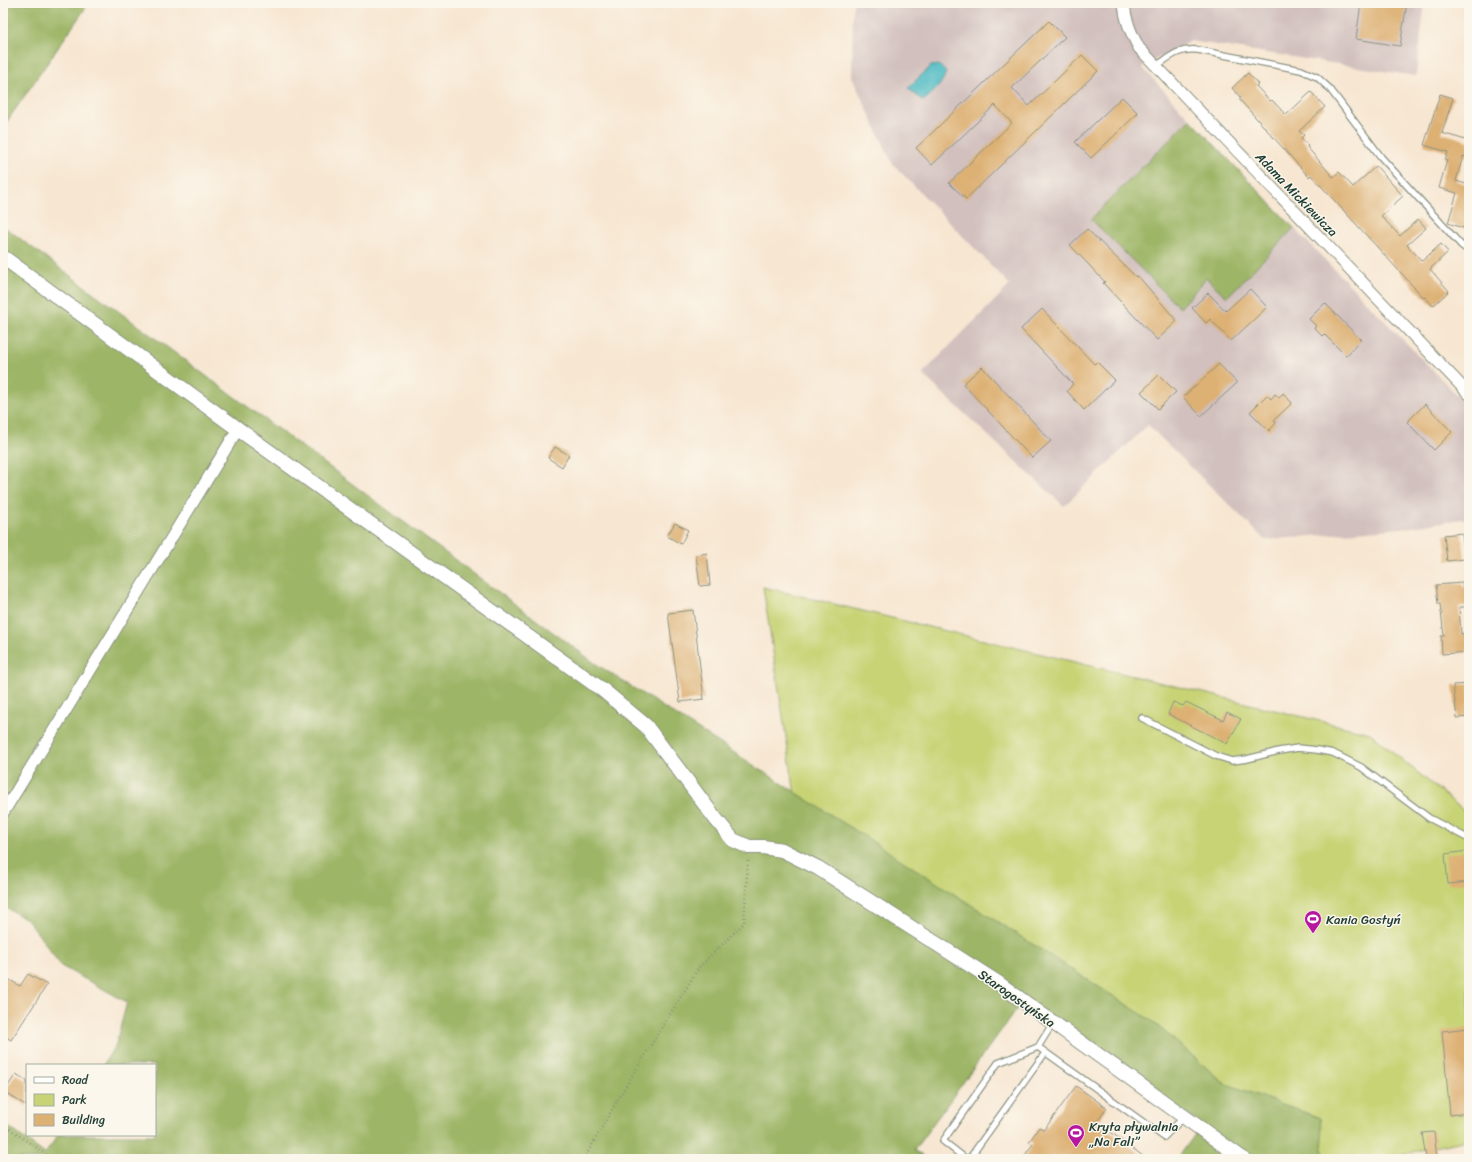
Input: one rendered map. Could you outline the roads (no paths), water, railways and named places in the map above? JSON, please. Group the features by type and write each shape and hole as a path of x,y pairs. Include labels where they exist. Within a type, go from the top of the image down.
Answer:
{"street":[{"name":"Adama Mickiewicza","path":"1124,3 1125,14 1130,32 1139,48 1469,394"},
{"path":"3,257 238,429 3,813"},
{"name":"Starogostyńska","path":"238,429 604,691 646,726 733,840 748,847 763,847 782,850 818,868 998,983 1243,1159"}],"lane":[{"path":"1156,66 1176,53 1187,49 1301,70 1317,77 1330,88 1382,157 1461,245 1469,251"},
{"path":"1142,718 1216,756 1232,761 1298,748 1333,753 1361,767 1429,818 1469,839"},
{"path":"966,1159 943,1141 998,1063 1038,1047 1053,1023"},
{"path":"1038,1047 1164,1137 1185,1116"},
{"path":"969,1159 1045,1053"}],"water":[{"path":"939,65 946,72 944,77 937,88 923,101 908,88 931,66"}],"place":[{"name":"Kania Gostyń","path":"1313,934"},
{"name":"Kryta pływalnia „Na Fali”","path":"1076,1148"}]}
